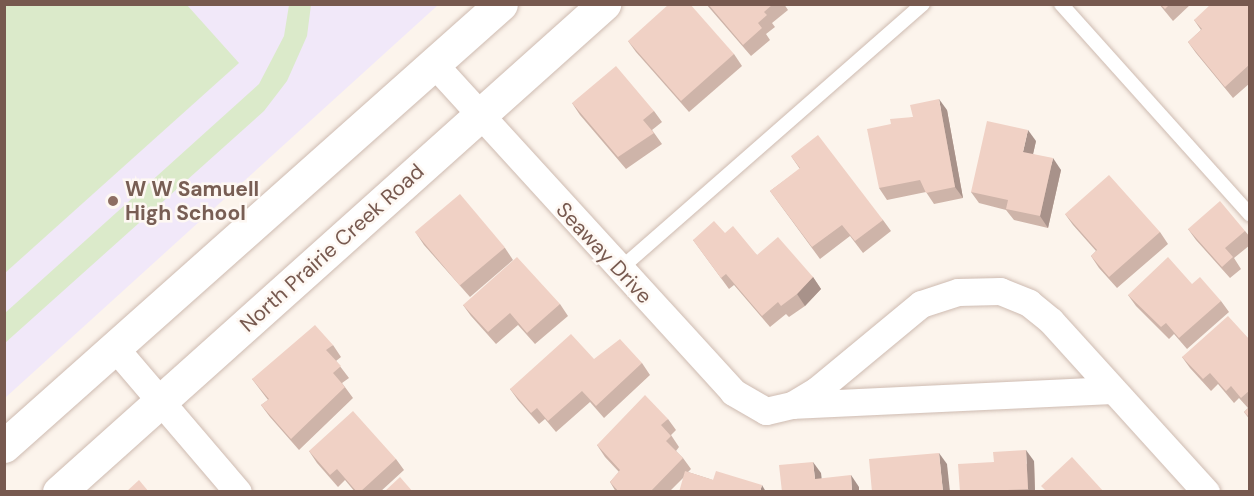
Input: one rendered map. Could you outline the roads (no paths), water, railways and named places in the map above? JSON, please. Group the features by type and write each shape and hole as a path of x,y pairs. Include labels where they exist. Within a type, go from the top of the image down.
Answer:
{"main road":[{"path":"4,446 501,4"},
{"name":"North Prairie Creek Road","path":"59,492 604,4"}],"street":[{"name":"Seaway Drive","path":"434,64 619,270 733,392 766,411 792,405 1110,390"},
{"name":"Seaway Drive","path":"792,405 817,390 921,303 958,292 1000,291 1029,303 1051,321 1110,390 1206,492"},
{"path":"115,348 158,403 238,492"}],"lane":[{"path":"619,270 923,4"},
{"path":"1061,4 1250,215"}],"place":[{"name":"W W Samuell High School","path":"113,201"}]}
